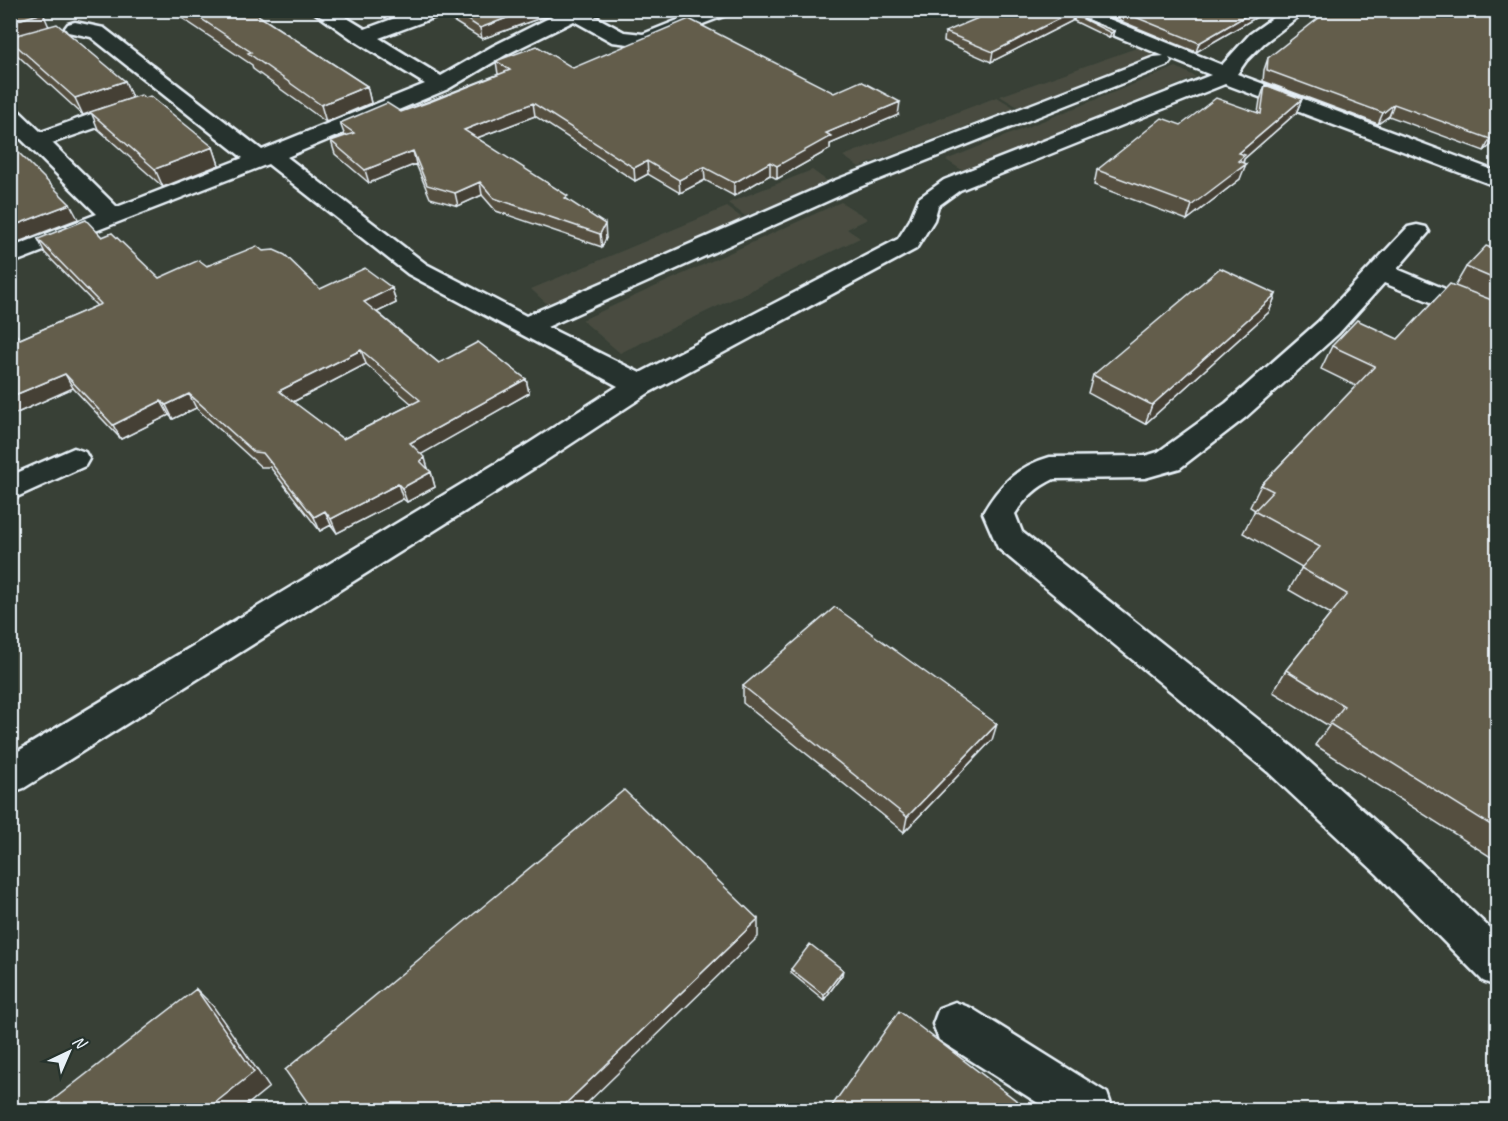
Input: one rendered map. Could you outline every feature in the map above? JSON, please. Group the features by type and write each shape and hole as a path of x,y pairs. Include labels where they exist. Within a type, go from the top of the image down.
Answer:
{"street":[{"path":"320,10 441,86"},
{"path":"362,37 437,10"},
{"path":"10,257 114,218 441,86 500,50 578,12 619,38 645,40 722,10"},
{"path":"1070,10 1226,75 1497,180"},
{"path":"10,776 531,456 640,385 907,244 922,220 927,202 952,185 1226,75 1261,35 1298,10"},
{"path":"77,20 97,32 174,93 266,157 417,269 640,385"},
{"path":"525,327 844,184 1161,61"},
{"path":"37,141 174,93"},
{"path":"10,115 114,218"},
{"path":"1417,232 1328,328 1245,403 1169,460 1145,467 1050,468 1031,477 1018,488 999,513 1009,539 1281,760 1391,861 1497,966"},
{"path":"1379,271 1497,321"},
{"path":"10,489 74,459"},
{"path":"955,1024 1090,1110"}],"shaded area":[{"path":"1145,45 1164,54 1018,107 1000,96"},
{"path":"1176,67 1196,77 965,172 946,160"},
{"path":"997,97 1015,108 859,167 843,156"},
{"path":"812,170 830,183 745,216 728,203"},
{"path":"841,202 868,219 847,229 860,238 620,353 582,320"},
{"path":"727,207 745,220 548,305 531,289"}],"building":[{"path":"10,10 40,10 43,13 10,22"},
{"path":"188,10 250,10 367,86 321,105 248,53 251,52"},
{"path":"452,10 528,10 480,28"},
{"path":"997,10 1074,11 993,52 945,32"},
{"path":"1118,10 1256,10 1199,43"},
{"path":"1329,10 1497,10 1497,133 1490,139 1394,104 1383,113 1267,70 1268,58"},
{"path":"1075,15 1114,31 1111,33"},
{"path":"689,19 834,93 861,81 900,102 826,133 831,136 777,166 770,162 734,183 704,167 679,180 647,161 634,168 533,103 464,130 568,196 565,198 605,224 600,234 494,198 480,182 455,193 427,185 413,151 365,170 331,141 354,133 340,123 387,103 401,112 432,101 510,70 496,61 537,46 573,68"},
{"path":"57,24 125,81 75,98 10,40 10,37"},
{"path":"1265,85 1302,99 1239,153 1245,155 1238,161 1246,164 1192,205 1097,170 1162,118 1181,125 1216,98 1261,114"},
{"path":"141,95 145,98 150,96 213,147 155,169 90,112"},
{"path":"10,144 70,204 10,227"},
{"path":"86,220 102,237 112,233 159,278 199,260 207,266 257,246 263,251 274,250 285,255 320,289 365,268 392,288 364,302 439,363 478,342 526,379 410,443 425,458 420,461 431,472 402,488 398,484 331,519 325,511 314,517 263,453 254,452 189,394 166,405 161,401 113,425 65,374 10,397 10,328 20,339 101,304 38,239","holes":["361,350 420,400 343,439 279,391"]},
{"path":"1486,246 1497,250 1497,280 1466,267"},
{"path":"1220,268 1276,294 1152,405 1093,375"},
{"path":"1450,284 1497,302 1497,829 1330,724 1344,706 1286,670 1347,594 1301,568 1320,547 1254,511 1273,491 1261,485 1375,366 1332,346 1357,320 1398,339"},
{"path":"835,607 997,724 907,817 743,686"},
{"path":"624,790 758,919 559,1110 313,1110 285,1070"},
{"path":"810,944 843,970 824,995 791,969"},
{"path":"196,989 254,1072 206,1110 40,1110"},
{"path":"899,1011 1029,1110 829,1110"}]}
